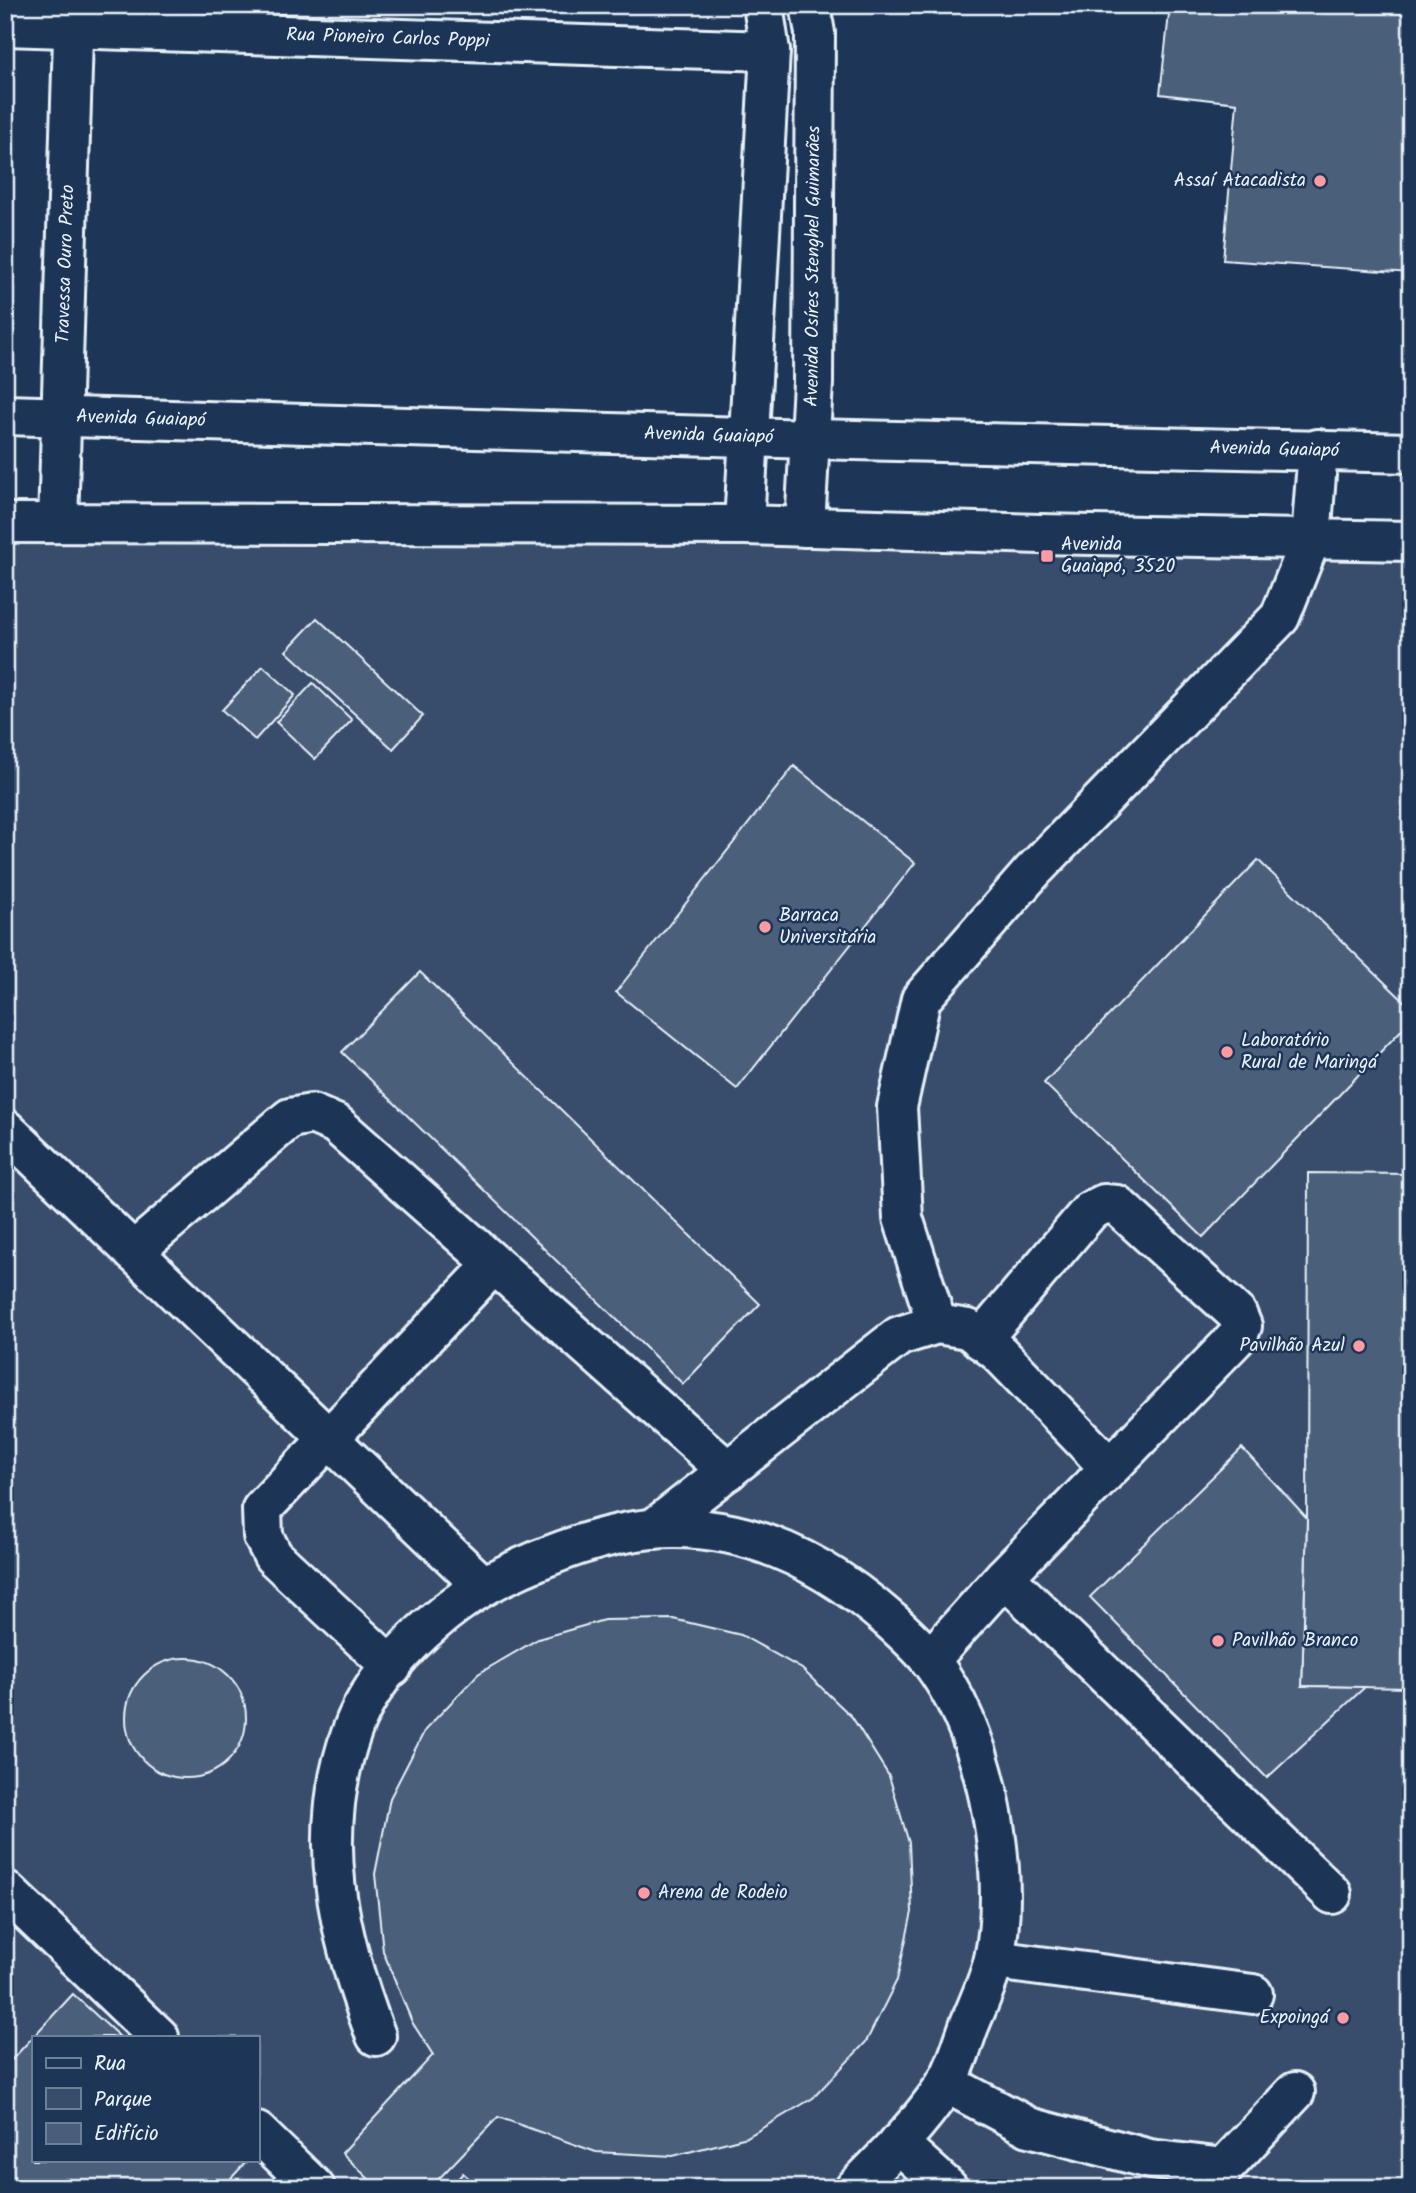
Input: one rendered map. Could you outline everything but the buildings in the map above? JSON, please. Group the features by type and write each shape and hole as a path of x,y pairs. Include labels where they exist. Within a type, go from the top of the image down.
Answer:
{"main road":[{"path":"744,525 770,51 763,5"},
{"name":"Avenida Osíres Stenghel Guimarães","path":"804,527 811,439 815,33 810,5"},
{"name":"Rua Pioneiro Carlos Poppi","path":"5,26 74,16 770,51"},
{"name":"Travessa Ouro Preto","path":"58,523 74,16"},
{"name":"Avenida Guaiapó","path":"5,415 749,438 1411,453"},
{"path":"937,1324 903,1218 897,1107 921,999 1032,872 1280,617 1311,539 1318,449"},
{"path":"5,523 744,525 1411,541"},
{"path":"132,1252 290,1118 312,1114 336,1124 728,1471"},
{"path":"5,1129 483,1586"},
{"path":"930,1660 1003,1577 1108,1467 1189,1389 1237,1336 1242,1326 1237,1314 1117,1205 1104,1204 1090,1212 981,1340"},
{"path":"392,1667 273,1556 263,1536 262,1509 494,1264"},
{"path":"653,1529 899,1336 937,1324 968,1329 999,1353 1108,1467"},
{"path":"376,2036 351,1969 338,1912 331,1840 352,1730 392,1667 412,1643 444,1614 483,1586 566,1550 611,1536 653,1529 708,1532 753,1539 811,1562 852,1587 930,1660 958,1705 990,1795 1001,1906 994,1960 947,2083 898,2143 855,2188"},
{"path":"1003,1577 1332,1894"},
{"path":"5,1890 158,2036"},
{"path":"994,1960 1253,1994"},
{"path":"947,2083 1029,2127 1215,2178 1294,2092"},
{"path":"259,2134 315,2188"},
{"path":"898,2143 948,2188"}],"green space":[{"path":"5,523 1411,541 1411,2188 5,2188"}],"place":[{"name":"Assaí Atacadista","path":"1320,181"},
{"name":"Avenida Guaiapó, 3520","path":"1047,556"},
{"name":"Barraca Universitária","path":"765,927"},
{"name":"Laboratório Rural de Maringá","path":"1227,1052"},
{"name":"Pavilhão Azul","path":"1359,1346"},
{"name":"Pavilhão Branco","path":"1218,1641"},
{"name":"Arena de Rodeio","path":"644,1893"},
{"name":"Expoingá","path":"1343,2018"}]}
